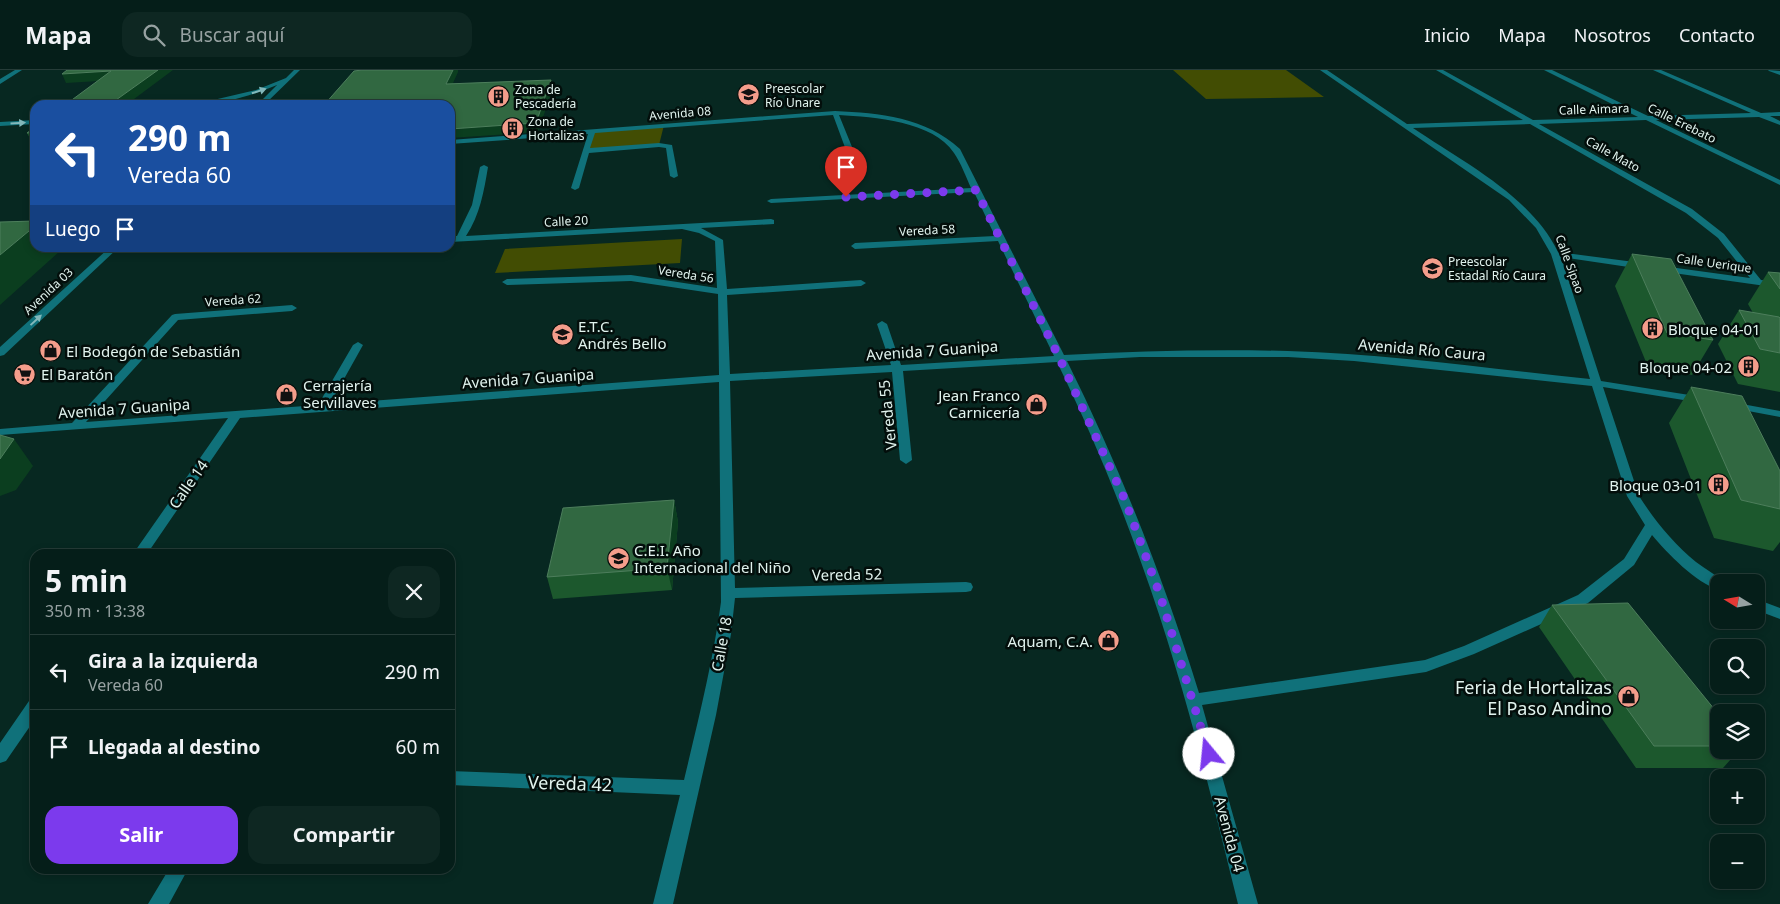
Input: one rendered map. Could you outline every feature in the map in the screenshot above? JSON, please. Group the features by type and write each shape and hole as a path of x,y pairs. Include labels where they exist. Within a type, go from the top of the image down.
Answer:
{"street":[{"path":"0,82 19,70"},
{"path":"265,100 296,70"},
{"name":"Calle Sipao","path":"1323,70 1408,126 1530,214 1547,235 1555,254 1622,468 1633,496 1651,526 1677,556 1710,579"},
{"name":"Calle Mato","path":"1439,70 1689,211 1720,236 1758,282"},
{"name":"Calle Erebato","path":"1547,70 1780,183"},
{"path":"1656,70 1780,123"},
{"path":"1771,70 1780,73"},
{"path":"218,100 258,91 287,79"},
{"path":"835,113 857,169"},
{"name":"Avenida 08","path":"455,142 835,113 876,116 910,123"},
{"name":"Calle Aimara","path":"1408,126 1780,114"},
{"path":"0,124 30,122"},
{"name":"Avenida 04","path":"910,123 925,128 949,142 957,151 1059,357 1132,519 1160,595 1214,772 1248,904"},
{"path":"643,146 646,127"},
{"path":"575,188 592,131"},
{"path":"586,151 659,145 671,149 674,176"},
{"path":"455,238 468,228 477,208 484,167"},
{"path":"771,200 976,190"},
{"name":"Calle 20","path":"455,239 771,222"},
{"name":"Calle 20","path":"683,227 702,231 719,240 723,292 725,378"},
{"name":"Vereda 58","path":"855,246 1000,238"},
{"name":"Avenida 03","path":"0,353 110,252"},
{"name":"Calle Uerique","path":"1555,254 1780,285"},
{"name":"Vereda 56","path":"507,282 631,278 723,292 861,283"},
{"name":"Vereda 62","path":"76,426 175,317 292,308"},
{"name":"Vereda 55","path":"882,324 897,368 906,460"},
{"path":"322,408 358,345"},
{"name":"Avenida Río Caura","path":"1059,357 1140,354 1288,354 1417,363 1596,383 1780,414"},
{"name":"Avenida 7 Guanipa","path":"0,432 725,378 1059,357"},
{"name":"Calle 18","path":"663,904 691,788 724,634 728,593 725,378"},
{"name":"Calle 14","path":"143,549 236,414"},
{"path":"1192,700 1426,666 1469,650 1584,599 1629,562 1651,526"},
{"name":"Vereda 52","path":"728,593 966,588"},
{"path":"1765,608 1780,614"},
{"path":"0,756 30,713"},
{"name":"Vereda 42","path":"455,778 691,788"},
{"path":"158,904 176,874"}],"green space":[{"path":"1173,70 1286,70 1324,97 1206,99"},
{"path":"664,125 659,145 586,151 592,131"},
{"path":"682,239 680,263 495,273 505,249"}],"building":[{"path":"67,70 158,70 116,100 72,100 111,71 62,74"},
{"path":"453,70 446,84 551,80 536,123 455,129 455,100 328,100 354,71"},
{"path":"30,221 30,230 0,255 0,222"},
{"path":"1632,254 1671,259 1713,340 1667,333"},
{"path":"1768,272 1780,273 1780,289"},
{"path":"1739,310 1780,318 1780,353 1760,349"},
{"path":"1691,387 1742,396 1780,471 1780,509 1741,500"},
{"path":"0,435 14,439 0,459"},
{"name":"C.E.I. Año Internacional del Niño","path":"674,500 667,568 547,577 563,508"},
{"path":"1628,603 1710,704 1710,746 1654,746 1552,605"}],"place":[{"name":"Preescolar Río Unare","path":"749,95"},
{"name":"Zona de Pescadería","path":"499,96"},
{"name":"Zona de Hortalizas","path":"512,128"},
{"name":"Preescolar Estadal Río Caura","path":"1432,268"},
{"name":"Bloque 04-01","path":"1652,329"},
{"name":"E.T.C. Andrés Bello","path":"562,335"},
{"name":"El Bodegón de Sebastián","path":"50,351"},
{"name":"Bloque 04-02","path":"1748,367"},
{"name":"El Baratón","path":"25,374"},
{"name":"Cerrajería Servillaves","path":"287,394"},
{"name":"Jean Franco Carnicería","path":"1036,404"},
{"name":"Bloque 03-01","path":"1718,485"},
{"name":"C.E.I. Año Internacional del Niño","path":"618,559"},
{"name":"Aquam, C.A.","path":"1109,641"},
{"name":"Feria de Hortalizas El Paso Andino","path":"1628,697"}],"route":[{"path":"846,197 976,190 1059,357 1125,500 1160,595 1209,754"}]}
